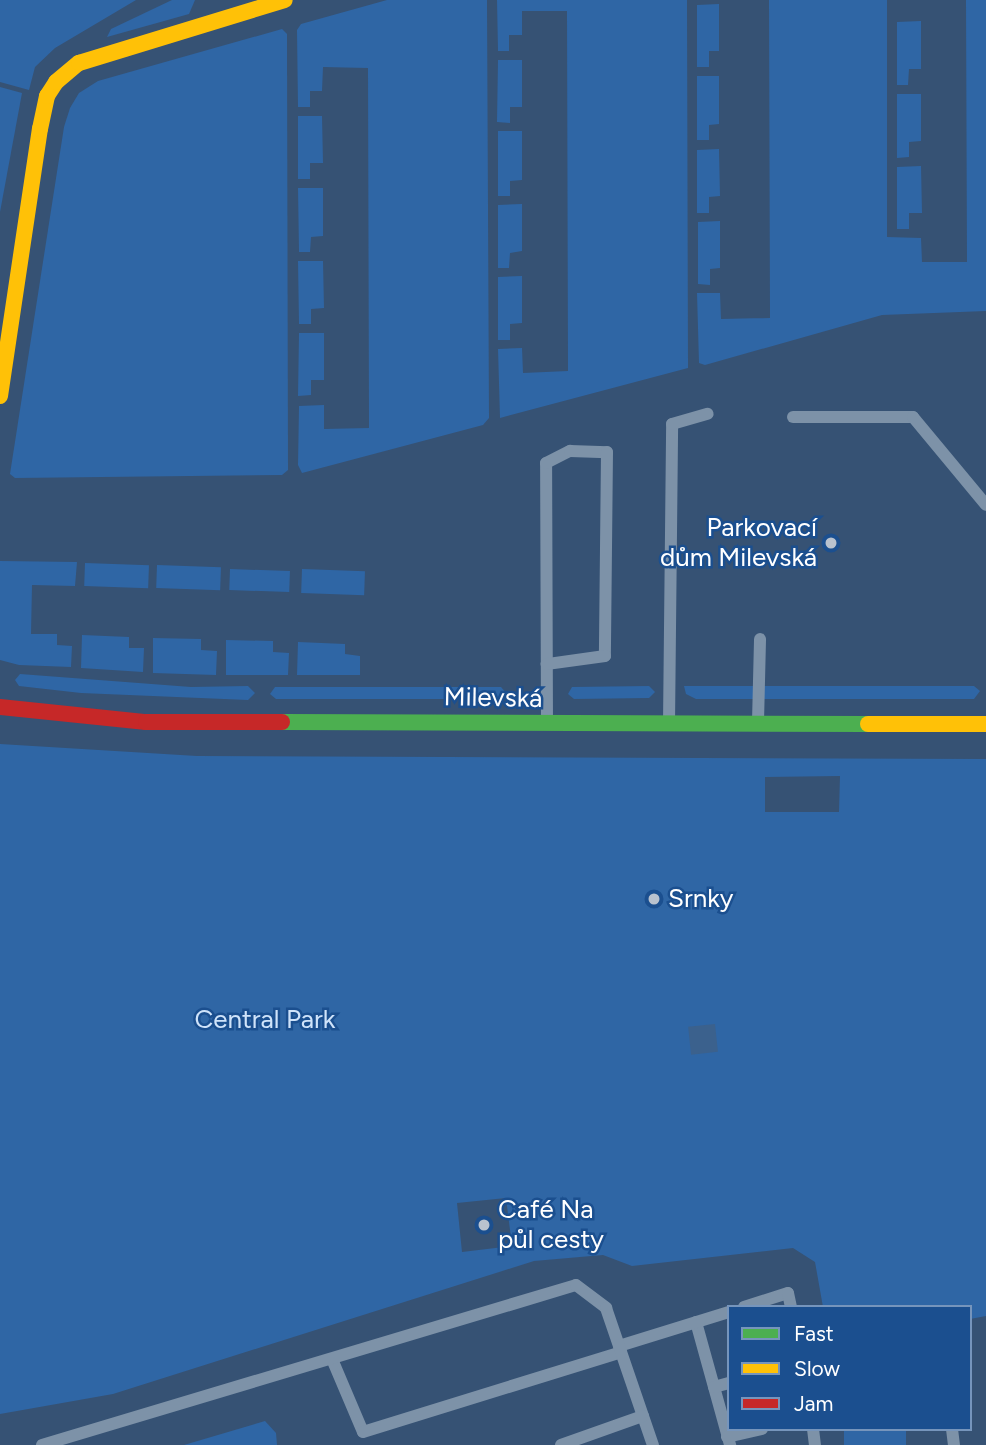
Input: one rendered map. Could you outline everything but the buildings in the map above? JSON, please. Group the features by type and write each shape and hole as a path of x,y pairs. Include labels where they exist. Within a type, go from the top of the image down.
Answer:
{"street":[{"path":"0,396 40,129 47,96 56,82 79,64 285,0"},
{"name":"Milevská","path":"0,707 146,722 986,724"}],"lane":[{"path":"669,724 672,424 708,414"},
{"path":"793,417 914,416 986,505"},
{"path":"547,664 605,656 607,452 570,451 546,463 547,723"},
{"path":"758,723 760,639"},
{"path":"42,1445 576,1286 606,1308 653,1445"},
{"path":"750,1305 788,1293 790,1305"},
{"path":"332,1359 363,1432 727,1313"},
{"path":"696,1322 728,1441 756,1431"},
{"path":"714,1387 727,1384"},
{"path":"561,1445 643,1416"}],"green space":[{"path":"0,0 136,0 55,48 35,67 29,90 0,82"},
{"path":"172,0 195,0 189,14 107,37 111,29"},
{"path":"387,0 487,0 489,418 483,425 302,473 298,465 299,406 324,405 324,429 369,428 368,68 323,67 322,91 310,91 310,107 298,107 297,30 301,24"},
{"path":"497,0 687,0 688,368 500,418 498,349 522,348 523,373 568,371 567,11 522,11 522,35 509,35 509,51 498,51"},
{"path":"769,0 887,0 887,237 921,238 922,262 967,262 966,0 986,0 986,311 882,315 705,365 699,363 697,293 720,293 721,319 770,318"},
{"path":"719,4 719,51 709,51 709,67 697,67 697,5"},
{"path":"921,21 921,69 909,69 908,85 897,85 897,22"},
{"path":"282,29 287,34 288,470 282,475 15,478 10,474 64,127 70,108 79,93 98,81"},
{"path":"498,60 522,60 522,107 510,107 510,123 497,122"},
{"path":"697,76 719,76 719,124 709,125 709,140 697,140"},
{"path":"0,87 22,93 0,212"},
{"path":"897,94 921,94 921,141 909,142 909,157 897,158"},
{"path":"298,116 322,116 323,163 310,163 310,179 298,179"},
{"path":"498,131 522,131 522,180 510,181 510,196 498,196"},
{"path":"719,149 720,196 709,197 709,213 697,213 697,150"},
{"path":"921,166 922,213 909,213 909,229 897,229 897,167"},
{"path":"298,188 323,188 323,236 311,237 310,252 299,252"},
{"path":"522,204 522,251 510,253 509,268 498,268 498,205"},
{"path":"720,221 720,268 710,269 710,285 698,284 698,222"},
{"path":"298,261 323,261 324,308 311,309 311,324 299,324"},
{"path":"522,276 522,323 510,324 510,340 498,340 498,277"},
{"path":"299,333 324,333 324,380 311,380 311,395 298,396"},
{"path":"0,561 77,562 75,586 32,585 31,634 57,634 57,645 72,646 71,667 19,665 0,660"},
{"path":"85,563 149,565 148,588 84,586"},
{"path":"157,565 221,567 220,590 156,588"},
{"path":"230,569 290,571 289,592 229,590"},
{"path":"302,569 365,571 364,595 301,593"},
{"path":"82,635 129,637 129,648 144,648 143,672 81,668"},
{"path":"153,638 201,639 201,650 217,651 216,675 153,673"},
{"path":"226,640 273,641 273,652 289,653 288,675 226,675"},
{"path":"298,642 345,644 345,654 360,656 360,675 297,675"},
{"path":"20,674 191,687 248,686 255,693 248,700 81,693 19,686 15,680"},
{"path":"649,686 655,692 649,698 574,699 568,694 572,687"},
{"path":"684,686 974,686 980,691 974,699 696,699 686,694"},
{"path":"275,687 501,687 507,694 502,699 276,699 270,694"},
{"name":"Central Park","path":"0,744 197,756 986,759 986,1316 972,1319 972,1305 823,1305 815,1262 793,1248 632,1266 603,1255 534,1261 113,1394 0,1414","holes":["840,776 839,812 765,812 765,777","506,1198 512,1246 462,1252 457,1203"]},
{"path":"265,1421 276,1433 277,1445 184,1445"},
{"path":"844,1431 906,1431 906,1445 844,1445"}],"shaded area":[{"path":"715,1024 718,1052 691,1055 688,1027"}],"traffic: fast":[{"path":"282,722 868,724"}],"traffic: slow":[{"path":"0,396 40,129 47,96 56,82 79,63 285,0"},
{"path":"868,724 986,724"}],"traffic: jam":[{"path":"0,707 146,722 282,722"}],"place":[{"name":"Parkovací dům Milevská","path":"831,543"},
{"name":"Srnky","path":"654,899"},
{"name":"Café Na půl cesty","path":"484,1225"}]}
